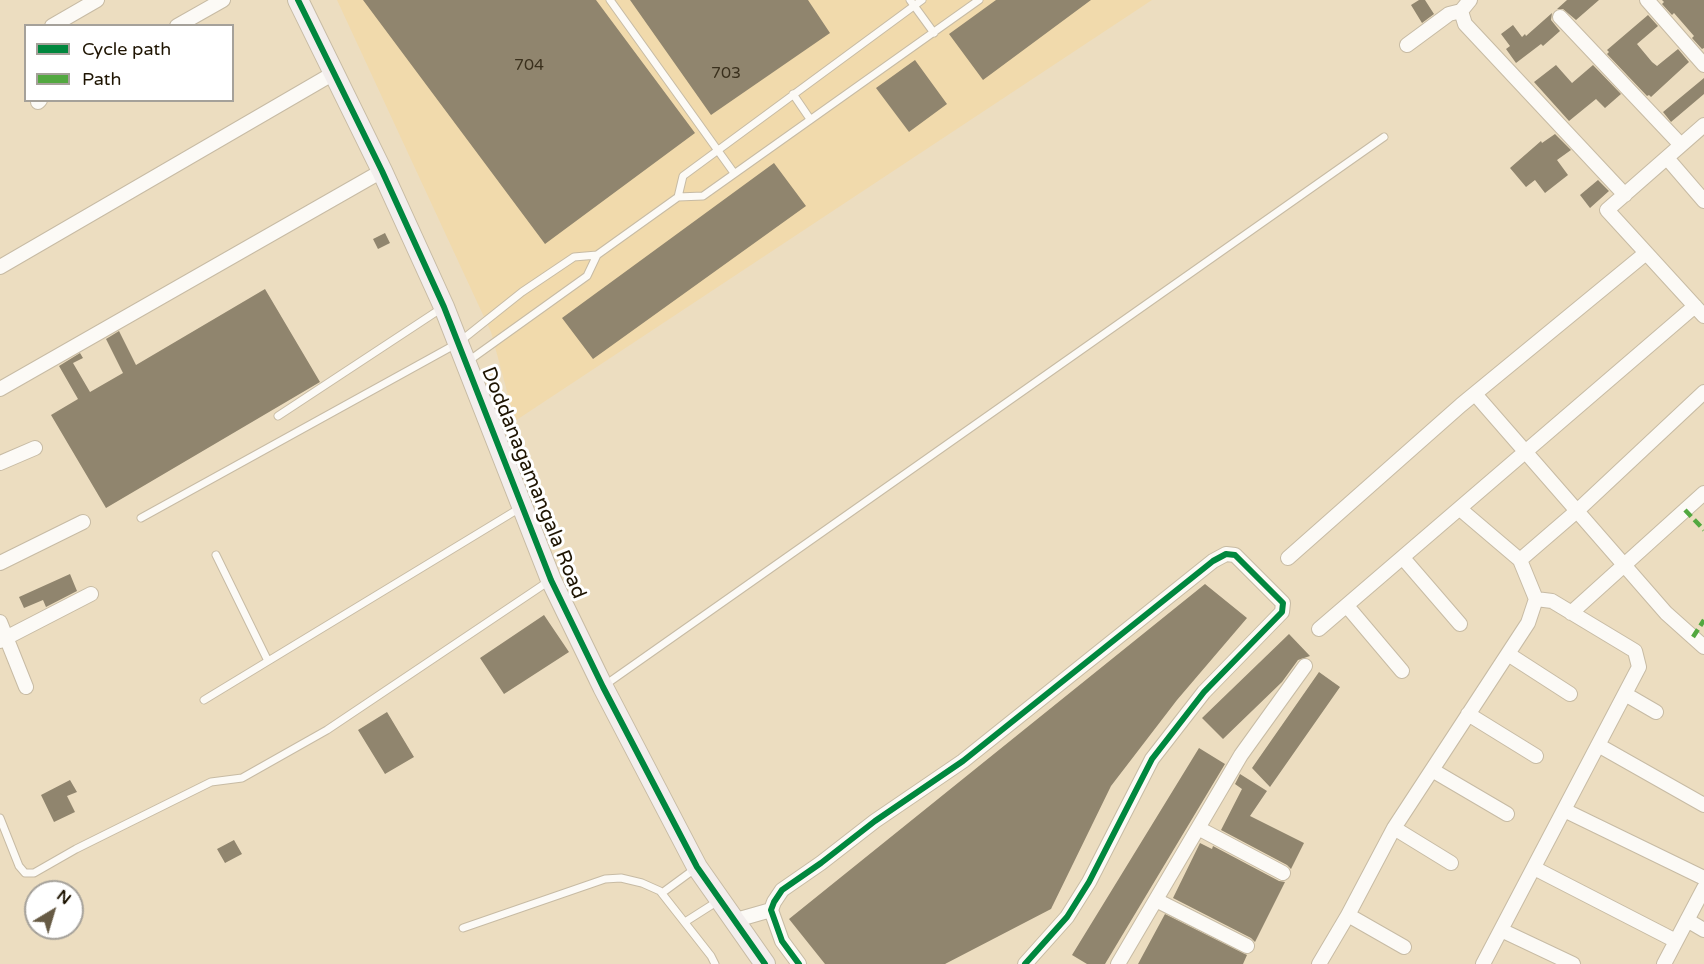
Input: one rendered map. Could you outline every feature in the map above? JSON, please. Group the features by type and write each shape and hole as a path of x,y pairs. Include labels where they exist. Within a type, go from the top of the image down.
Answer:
{"street":[{"path":"55,24 97,0"},
{"path":"181,24 223,0"},
{"name":"Doddanagamangala Road","path":"298,0 382,171 444,307 551,580 603,687 697,867 765,964"},
{"path":"1647,0 1704,64"},
{"path":"1407,45 1465,5"},
{"path":"1465,5 1465,24 1625,195"},
{"path":"1560,17 1681,145"},
{"path":"0,267 334,73"},
{"path":"1319,629 1527,452 1699,311 1607,210 1704,125"},
{"path":"1667,158 1704,201"},
{"path":"0,389 382,171"},
{"path":"1288,558 1475,394 1646,253"},
{"path":"1520,560 1578,510 1704,392"},
{"path":"1475,394 1666,613 1704,647"},
{"path":"0,463 34,448"},
{"path":"1571,613 1704,493"},
{"path":"1319,964 1394,828 1528,623 1536,598 1520,560 1460,509"},
{"path":"0,563 83,522"},
{"path":"799,964 782,941 771,910 782,890 821,863 875,820 963,761 1212,561 1226,554 1235,555 1283,603 1282,612 1204,692 1152,759 1089,882 1067,917 1025,964"},
{"path":"1403,558 1460,624"},
{"path":"3,639 91,594"},
{"path":"1483,964 1639,667 1635,651 1552,601 1536,598"},
{"path":"1347,606 1402,671"},
{"path":"0,622 3,639 26,687"},
{"path":"1508,654 1570,694"},
{"path":"1118,964 1241,755 1305,666"},
{"path":"1625,694 1656,712"},
{"path":"1468,714 1536,756"},
{"path":"1598,745 1704,805"},
{"path":"1432,770 1507,814"},
{"path":"1564,810 1704,878"},
{"path":"1198,828 1283,873"},
{"path":"1394,828 1451,863"},
{"path":"1534,868 1676,941"},
{"path":"1664,964 1704,888"},
{"path":"1156,900 1247,946"},
{"path":"736,920 771,910"},
{"path":"1348,915 1404,947"},
{"path":"1687,920 1704,930"},
{"path":"1501,930 1573,964"}],"lane":[{"path":"610,0 734,173"},
{"path":"678,197 683,176 912,3 922,0"},
{"path":"466,363 587,276 597,255 678,197 702,196 979,0"},
{"path":"912,3 934,33"},
{"path":"794,94 810,119"},
{"path":"603,687 1384,137"},
{"path":"141,518 458,343 522,292 573,257 597,255"},
{"path":"278,416 444,307"},
{"path":"204,700 523,507"},
{"path":"216,555 268,661"},
{"path":"0,818 18,866 25,873 34,873 76,849 211,782 242,778 261,768 327,730 551,580"},
{"path":"662,893 697,867"},
{"path":"463,928 605,879 621,878 642,883 662,893 715,964"},
{"path":"685,922 721,899"}],"shaded area":[{"path":"337,0 1152,0 515,421 491,332"}],"building":[{"path":"363,0 596,0 695,133 545,244"},
{"path":"630,0 808,0 830,33 711,115"},
{"path":"996,0 1091,0 983,80 949,34"},
{"path":"1419,0 1425,0 1434,14 1422,23 1411,5"},
{"path":"1567,0 1599,0 1576,20 1563,9 1557,9"},
{"path":"1662,0 1704,0 1704,48 1702,49 1692,38 1694,36 1674,13 1672,15 1662,4 1664,2"},
{"path":"1552,13 1551,20 1560,31 1543,46 1541,44 1516,63 1506,49 1510,46 1501,34 1513,25 1522,37 1525,34 1526,36"},
{"path":"1648,15 1658,26 1637,44 1652,62 1657,66 1678,49 1689,62 1651,97 1647,96 1607,54 1609,52 1607,50"},
{"path":"915,60 947,104 909,132 876,88"},
{"path":"1556,65 1572,83 1593,65 1621,94 1605,108 1596,99 1569,121 1534,82"},
{"path":"1704,78 1704,94 1671,122 1663,112"},
{"path":"1555,134 1571,150 1557,160 1568,175 1545,193 1535,180 1526,187 1510,168 1541,141 1542,143"},
{"path":"774,163 806,206 593,359 562,318"},
{"path":"1598,180 1609,191 1590,208 1580,195"},
{"path":"385,233 390,243 378,249 373,239"},
{"path":"265,289 320,382 106,508 51,415 78,399 59,366 80,353 83,358 73,363 90,392 123,373 106,339 119,331 136,365"},
{"path":"70,574 77,591 46,607 43,600 24,608 19,597"},
{"path":"1205,584 1247,618 1177,700 1111,786 1051,909 945,964 825,964 789,919"},
{"path":"544,615 569,652 504,694 480,658"},
{"path":"1289,634 1310,656 1298,660 1282,682 1223,739 1202,718"},
{"path":"1319,672 1340,687 1270,787 1252,768"},
{"path":"387,712 414,757 385,774 358,730"},
{"path":"1199,748 1225,764 1105,964 1087,964 1072,955"},
{"path":"1240,774 1267,791 1250,816 1304,843 1291,869 1221,830 1242,789 1235,784"},
{"path":"70,780 77,792 67,796 75,812 54,822 41,795"},
{"path":"234,840 242,854 225,863 217,849"},
{"path":"1200,843 1212,849 1213,846 1285,882 1255,942 1173,898"},
{"path":"1165,914 1247,955 1243,964 1138,964"}],"marked path":[{"path":"1685,510 1704,530"},
{"path":"1693,637 1704,620"}],"cycle path":[{"path":"298,0 382,171 444,307 551,580 603,687 697,867 765,964"},
{"path":"799,964 782,941 771,910 782,890 875,821 963,761 1213,561 1226,554 1235,555 1283,603 1282,612 1204,692 1152,759 1089,882 1067,917 1025,964"}]}
